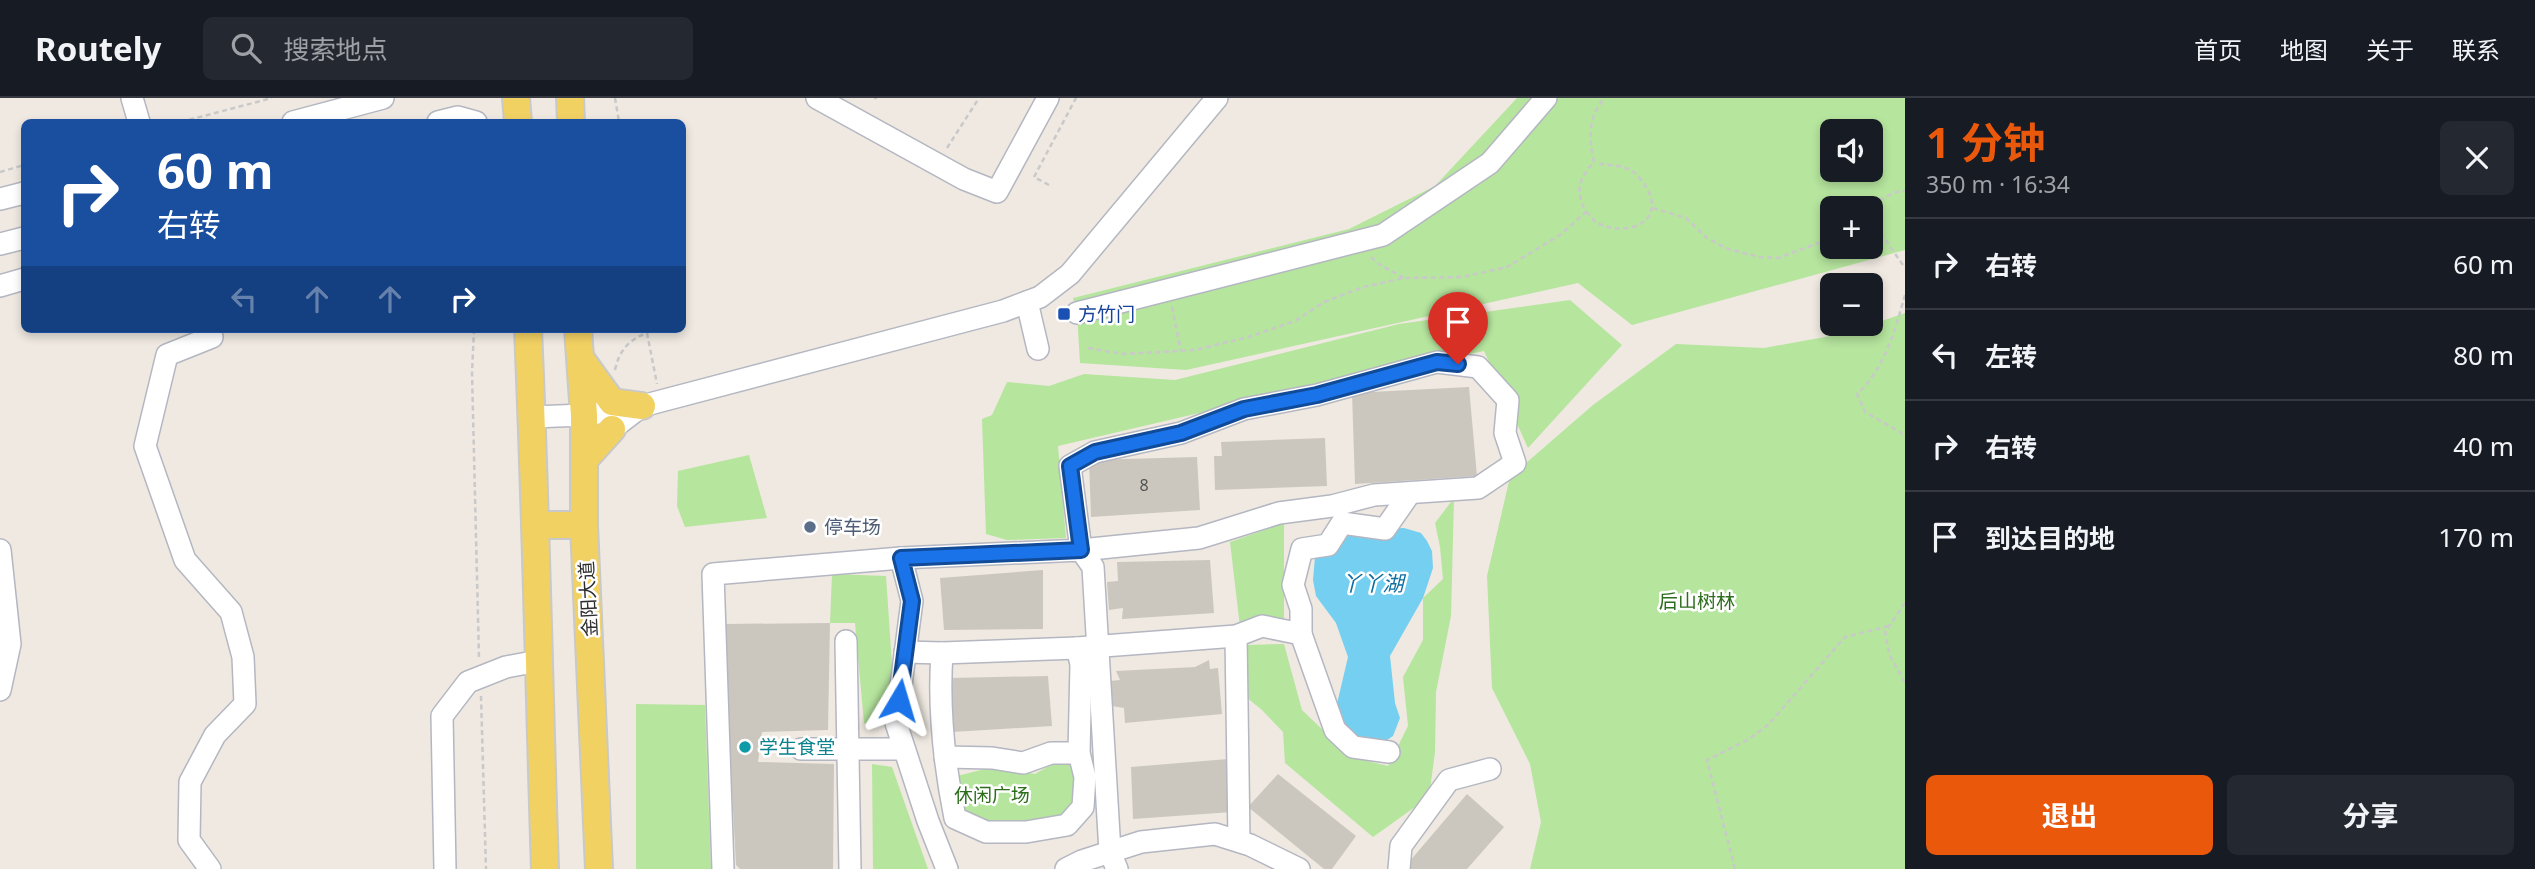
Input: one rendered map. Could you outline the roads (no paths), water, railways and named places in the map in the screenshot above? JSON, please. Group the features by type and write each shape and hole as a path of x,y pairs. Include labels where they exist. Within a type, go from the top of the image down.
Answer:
{"main road":[{"path":"516,98 518,119"},
{"path":"570,98 571,119"},
{"path":"528,333 545,869"},
{"name":"金阳大道","path":"578,333 584,415 584,525 599,869"},
{"path":"581,359 612,402 650,398"},
{"path":"584,459 612,429"},
{"path":"536,525 584,525"}],"street":[{"path":"132,98 138,119"},
{"path":"304,119 383,98"},
{"path":"817,98 964,179 997,191 1048,98"},
{"path":"1077,313 1383,235 1490,163 1546,98"},
{"path":"532,417 584,415 1003,312 1040,297 1070,274 1213,99"},
{"path":"0,199 21,193"},
{"path":"0,244 21,239"},
{"path":"0,286 21,280"},
{"path":"1027,302 1038,349"},
{"path":"210,869 189,841 190,782 215,735 245,704 243,657 231,612 185,560 145,446 167,355 212,337"},
{"path":"723,869 713,574 901,558 1081,550 1199,538 1279,513 1332,506 1374,495 1478,488 1515,463 1505,433 1508,400 1478,367 1437,362 1317,395 1244,409 1181,433 1095,452 1070,466 1081,550 1093,567 1087,647 1113,860"},
{"path":"612,429 650,398"},
{"path":"1389,752 1353,747 1335,730 1301,634 1301,609 1293,585 1302,549 1328,545 1342,523 1385,529 1410,493"},
{"path":"0,550 10,644 0,690"},
{"path":"901,558 912,601 896,723 928,821 947,869"},
{"path":"905,652 1087,647 1236,636 1262,626 1301,634"},
{"path":"1236,636 1239,842"},
{"path":"846,641 850,869"},
{"path":"942,653 939,694 944,757 955,818 986,832 1026,832 1067,825 1083,807 1085,777 1079,753 1081,664 1087,647"},
{"path":"445,869 442,716 468,682 506,667 538,661"},
{"path":"801,749 904,749"},
{"path":"944,757 992,758 1023,763 1051,753 1079,753"},
{"path":"1399,869 1401,846 1449,780 1490,769"},
{"path":"1066,869 1082,861 1113,860 1141,842 1215,834 1299,869"}],"water":[{"name":"丫丫湖","path":"1404,528 1421,533 1427,541 1432,551 1433,568 1423,598 1390,656 1395,703 1400,718 1393,736 1377,747 1359,744 1339,726 1336,708 1348,657 1336,623 1316,596 1313,580 1315,557 1325,548 1357,533"}],"place":[{"name":"方竹门","path":"1064,314"},
{"name":"停车场","path":"810,527"},
{"name":"学生食堂","path":"745,747"}],"park label":[{"name":"后山树林","path":"1697,601"},
{"name":"休闲广场","path":"992,795"}]}
